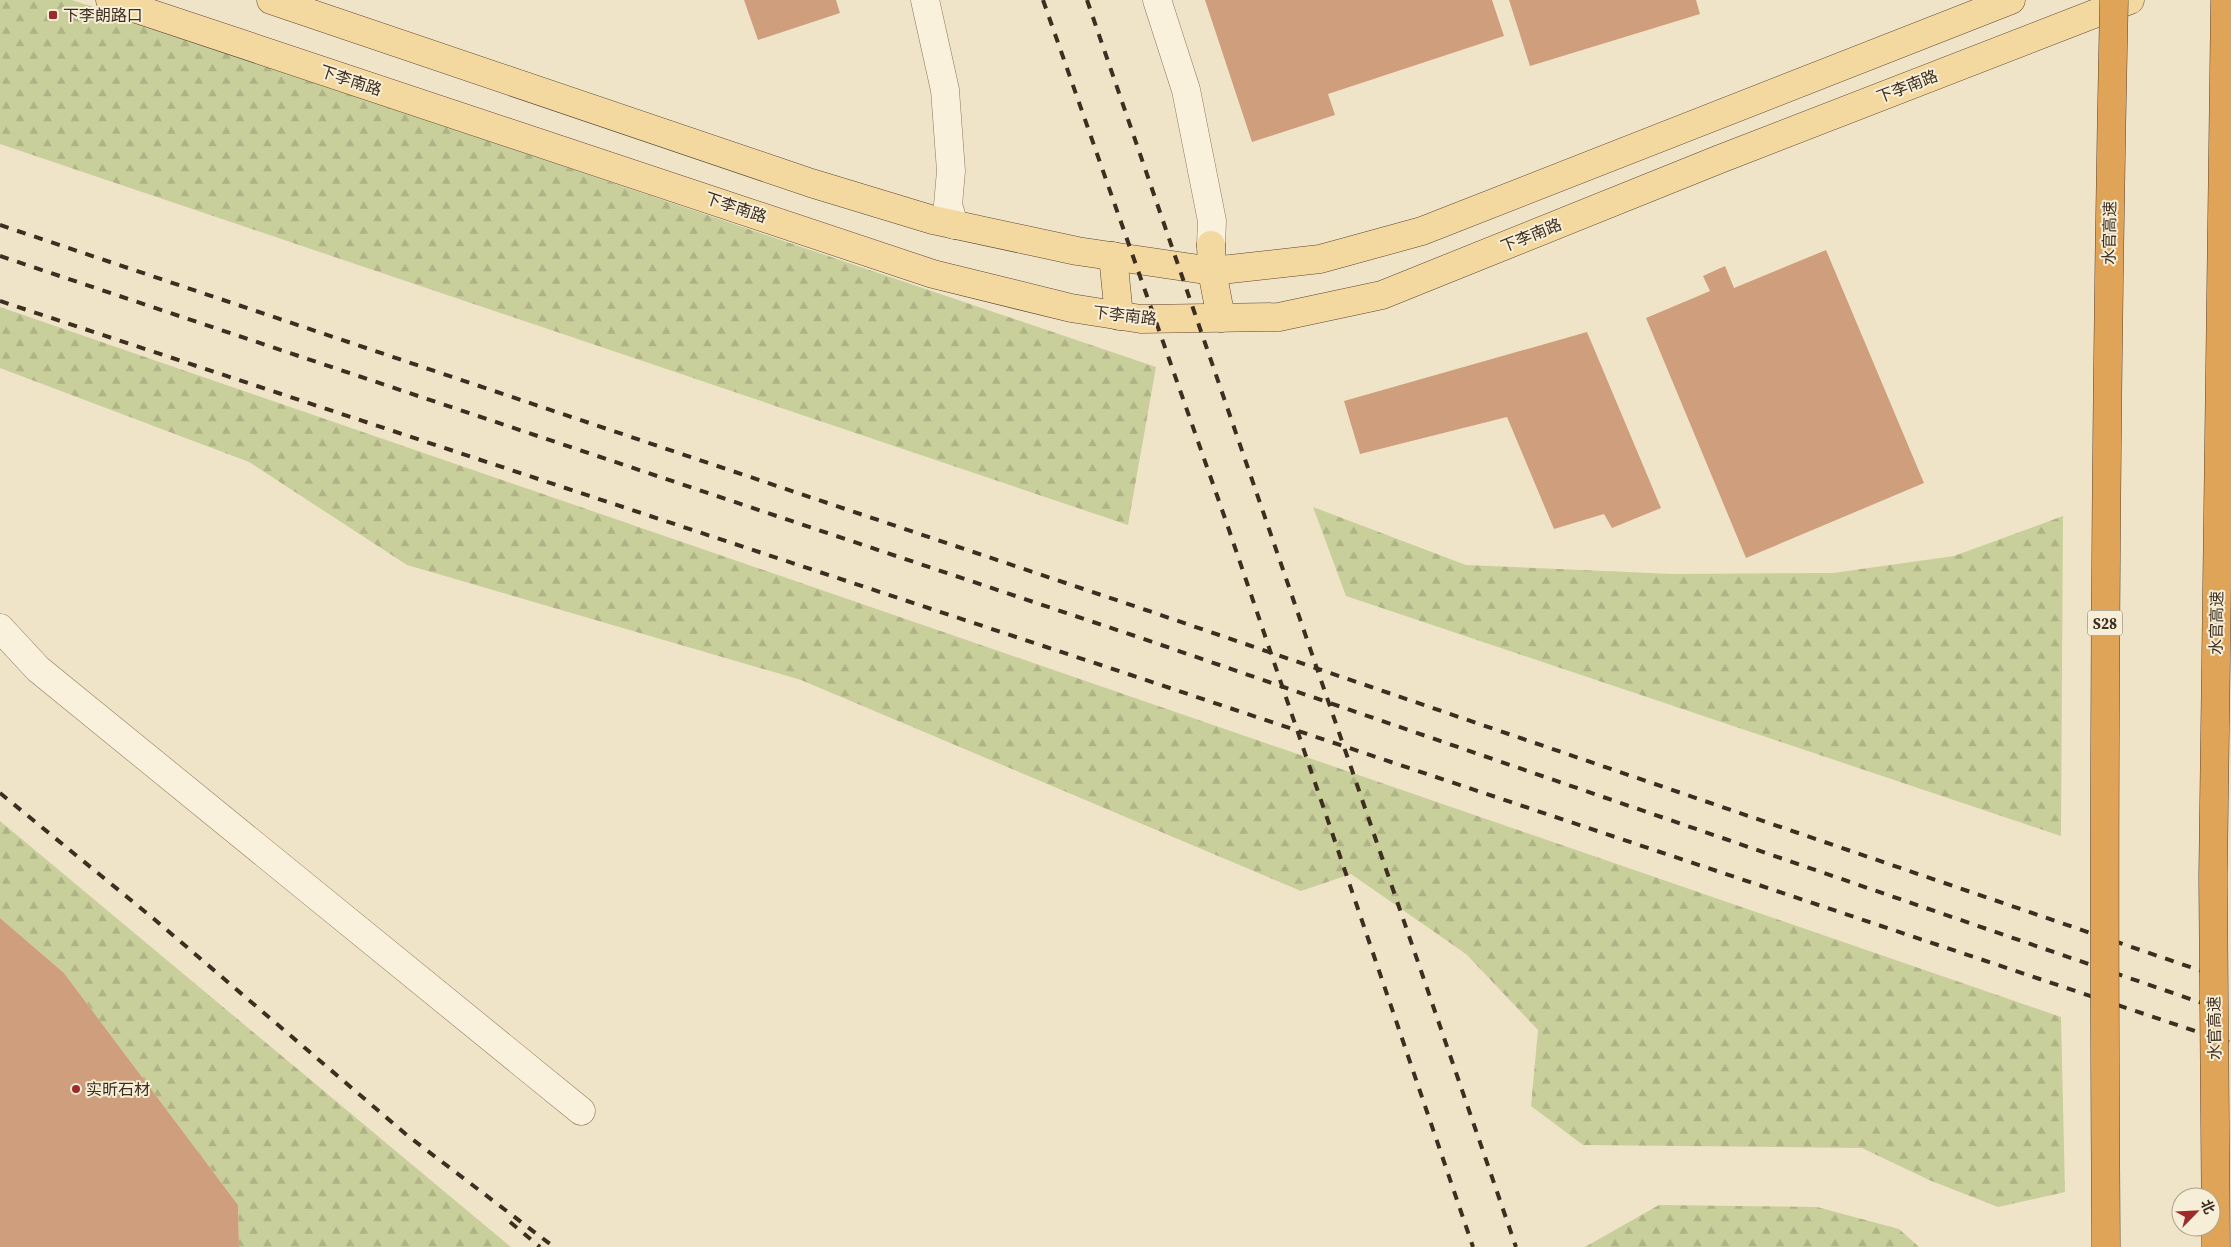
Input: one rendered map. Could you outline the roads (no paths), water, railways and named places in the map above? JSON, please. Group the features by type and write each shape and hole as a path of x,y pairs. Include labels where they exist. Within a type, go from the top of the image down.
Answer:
{"highway":[{"name":"水官高速","path":"2106,1247 2104,869 2107,335 2114,0"},
{"name":"水官高速","path":"2216,1247 2212,877 2225,0"}],"main road":[{"name":"下李南路","path":"110,0 934,274 1071,308 1141,319 1280,317 1382,295 1720,159 2130,0"},
{"path":"271,0 812,183 933,220 1068,249 1113,256 1320,259 1422,231 2010,0"},
{"path":"1113,256 1119,316"},
{"path":"1212,258 1221,318"}],"lane":[{"path":"925,0 946,90 951,171 948,205 954,224"},
{"path":"1157,0 1186,90 1212,221 1212,258"},
{"path":"2217,0 2231,36"},
{"path":"0,628 38,669 581,1111"}],"railway":[{"path":"1043,0 1227,524 1473,1247"},
{"path":"1087,0 1516,1247"},
{"path":"0,225 1146,610 2231,981"},
{"path":"0,256 1141,638 2231,1013"},
{"path":"0,301 1131,675 2231,1043"},
{"path":"0,793 154,919 408,1136 554,1247"},
{"path":"510,1222 540,1247"}],"place":[{"name":"下李朗路口","path":"53,15"},
{"name":"实昕石材","path":"76,1089"}]}
